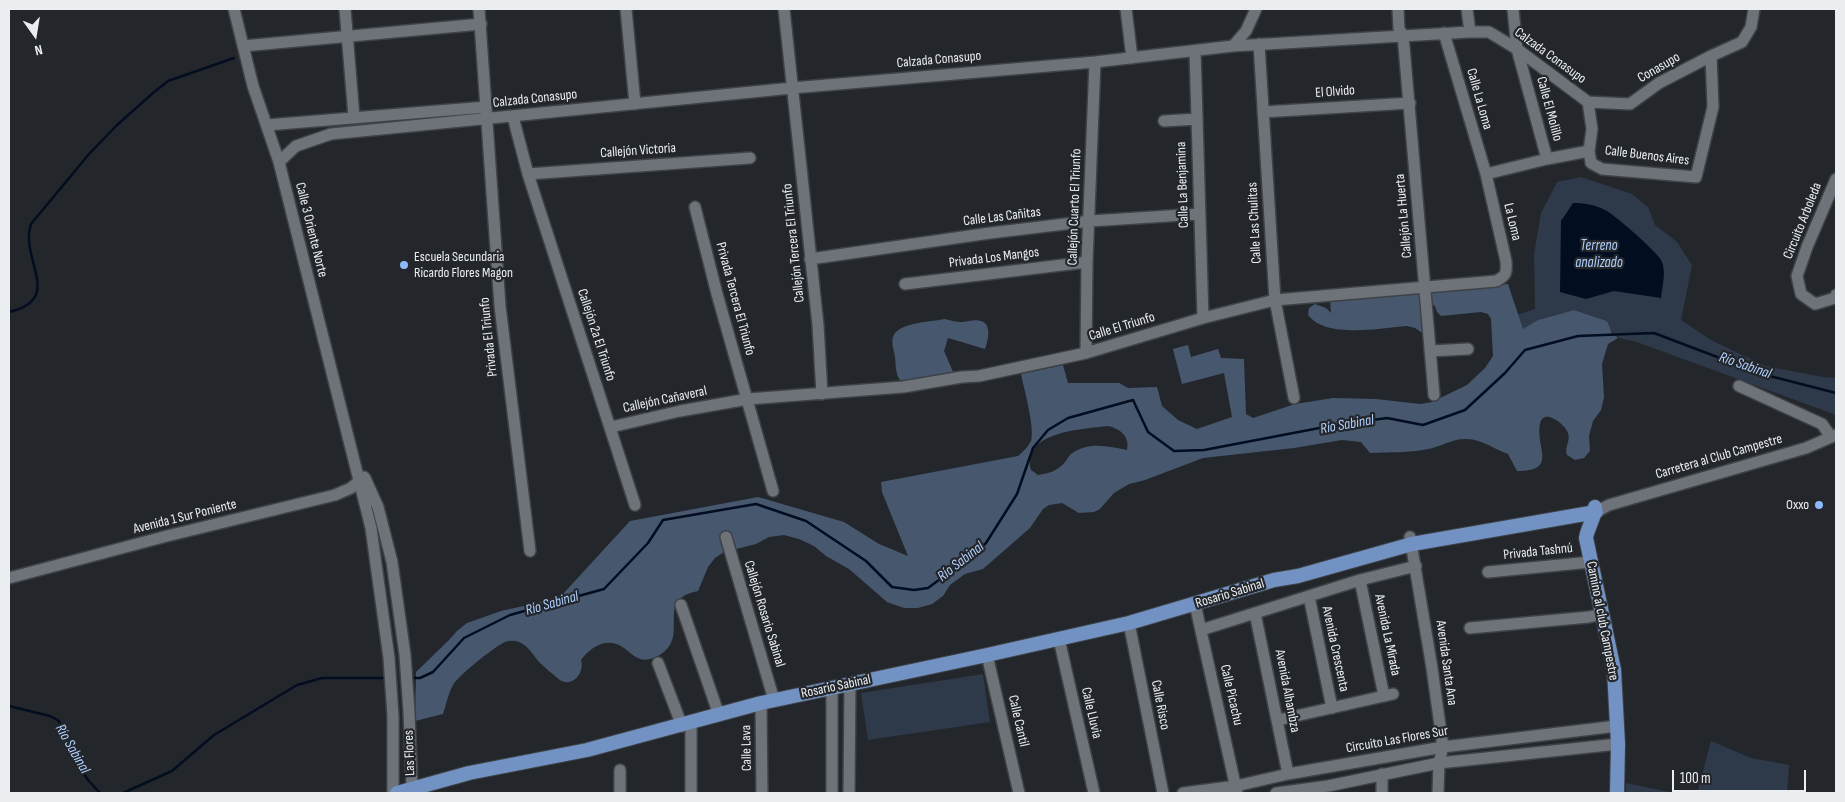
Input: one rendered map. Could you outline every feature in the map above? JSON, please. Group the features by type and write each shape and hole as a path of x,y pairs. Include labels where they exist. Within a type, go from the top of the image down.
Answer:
{"main road":[{"name":"Rosario Sabinal","path":"397,793 412,791 469,773 587,750 768,701 1129,623 1274,580 1298,576 1411,540 1563,516 1595,509"},
{"path":"1586,538 1595,509"},
{"path":"1563,516 1586,538"},
{"name":"Camino al club Campestre","path":"1586,538 1614,670 1618,744 1617,793"}],"street":[{"name":"Calle 3 Oriente Norte","path":"234,9 253,86 279,162 355,461 378,507 392,562 405,655"},
{"path":"345,9 354,117"},
{"name":"Privada El Triunfo","path":"479,9 500,306 530,551"},
{"path":"626,9 635,104"},
{"name":"Callejón Tercera El Triunfo","path":"784,9 818,325 822,394"},
{"path":"1126,9 1132,58"},
{"path":"1233,46 1246,32 1256,9"},
{"name":"Callejón La Huerta","path":"1398,9 1399,29 1403,35 1410,103 1434,395"},
{"path":"1467,9 1470,32"},
{"name":"Calle El Molillo","path":"1513,9 1517,49 1547,159"},
{"name":"Conasupo","path":"1588,102 1630,104 1659,83 1742,42 1751,27 1754,9"},
{"path":"243,46 480,24"},
{"name":"Calzada Conasupo","path":"279,162 296,146 331,134 487,113 513,117 792,88 1095,62 1233,46 1444,33 1490,32 1517,49 1588,102"},
{"name":"Calle La Loma","path":"1444,33 1486,174"},
{"name":"Calle Las Chulitas","path":"1259,44 1275,300 1294,398"},
{"name":"Calle La Benjamina","path":"1195,51 1203,318"},
{"name":"Calle Buenos Aires","path":"1590,151 1591,163 1602,169 1696,177 1713,107 1711,56"},
{"name":"Callejón Cuarto El Triunfo","path":"1086,353 1087,262 1095,62"},
{"path":"1486,174 1590,151 1592,129 1588,102"},
{"name":"El Olvido","path":"1263,112 1410,103"},
{"path":"267,124 354,117 487,113"},
{"name":"Callejón 2a El Triunfo","path":"513,117 528,174 635,505"},
{"path":"1164,121 1197,119"},
{"name":"Callejón Victoria","path":"528,174 750,158"},
{"name":"La Loma","path":"1486,174 1506,261 1507,273 1504,277"},
{"name":"Circuito Arboleda","path":"1836,179 1807,246 1797,276 1801,294 1815,304 1835,298 1836,295"},
{"name":"Privada Tercera El Triunfo","path":"695,207 717,294 773,492"},
{"name":"Calle Las Cañitas","path":"810,259 990,233 1090,221 1199,214"},
{"name":"Privada Los Mangos","path":"905,284 1087,262"},
{"name":"Calle El Triunfo","path":"748,399 903,387 979,376 1086,353 1203,318 1275,300 1496,281 1504,277"},
{"path":"1430,351 1468,349"},
{"path":"1739,386 1822,424 1834,436"},
{"name":"Callejón Cañaveral","path":"611,427 748,399"},
{"name":"Carretera al Club Campestre","path":"1595,509 1806,448 1834,436"},
{"name":"Calle 3 Oriente Norte","path":"362,478 377,566 389,658 393,716 393,793"},
{"name":"Avenida 1 Sur Poniente","path":"9,578 167,536 336,495 351,488 362,478"},
{"name":"Callejón Rosario Sabinal","path":"726,537 768,701"},
{"name":"Avenida Santa Ana","path":"1411,540 1443,747 1439,763 1438,793"},
{"path":"377,566 392,562"},
{"name":"Privada Tashnú","path":"1488,572 1591,562"},
{"path":"1201,630 1360,580 1416,566"},
{"name":"Avenida La Mirada","path":"1332,708 1389,695 1360,580"},
{"name":"Avenida Crescenta","path":"1308,596 1332,708"},
{"name":"Calle Picachu","path":"1195,604 1237,790"},
{"path":"681,605 719,715"},
{"name":"Avenida Alhambza","path":"1256,613 1288,774"},
{"path":"1470,628 1589,617 1602,614"},
{"name":"Calle Risco","path":"1129,623 1162,793"},
{"name":"Calle Lluvia","path":"1059,639 1094,793"},
{"name":"Las Flores","path":"405,655 412,791"},
{"name":"Calle Cantil","path":"987,655 1019,793"},
{"path":"658,663 686,724 691,793"},
{"path":"849,793 850,683"},
{"path":"832,687 832,793"},
{"name":"Calle Lava","path":"762,793 768,701"},
{"path":"1278,720 1332,708"},
{"name":"Circuito Las Flores Sur","path":"1183,793 1237,790 1288,774 1443,747 1617,726"},
{"path":"1276,793 1328,790 1382,774 1439,763 1618,744"},
{"path":"620,770 620,793"},
{"path":"1382,774 1382,793"}],"shaded area":[{"path":"1581,177 1632,194 1648,207 1655,225 1677,242 1692,265 1681,320 1711,340 1765,366 1836,378 1836,415 1634,341 1620,338 1611,330 1607,321 1574,310 1538,320 1523,330 1517,315 1535,309 1534,254 1541,213 1557,182"},
{"path":"1508,284 1523,329 1538,320 1574,310 1607,321 1612,333 1618,338 1608,344 1602,364 1604,397 1601,410 1593,421 1589,436 1590,451 1584,458 1575,460 1567,455 1566,449 1569,436 1566,429 1554,419 1545,417 1540,424 1539,433 1541,462 1538,467 1530,470 1517,471 1508,454 1471,439 1455,440 1433,448 1407,452 1370,453 1361,442 1342,440 1294,448 1203,458 1145,480 1129,484 1114,493 1100,509 1094,512 1079,513 1062,503 1049,505 1043,509 1030,528 983,569 965,574 950,585 943,596 932,604 918,608 904,608 887,602 849,569 826,556 814,546 784,535 769,537 756,544 724,552 715,558 708,567 698,591 685,596 677,602 674,611 673,639 668,648 658,656 643,660 618,644 600,644 581,660 580,674 577,678 565,682 541,664 524,645 517,641 507,641 484,656 456,681 450,692 443,714 415,721 416,672 457,631 467,623 501,611 562,595 630,521 758,497 844,522 879,544 908,556 882,492 881,482 1018,456 1031,441 1032,435 1021,374 1063,365 1068,383 1119,383 1128,388 1157,387 1162,406 1178,420 1197,429 1232,417 1224,373 1182,384 1173,349 1188,345 1191,357 1218,349 1221,358 1244,359 1246,414 1253,418 1295,404 1333,398 1376,399 1420,404 1432,402 1467,385 1485,368 1493,356 1491,319 1488,314 1481,312 1441,316 1435,306 1431,304 1427,293","holes":["1113,427 1121,431 1126,437 1127,450 1105,446 1090,446 1070,455 1059,468 1053,471 1038,475 1031,470 1030,457 1035,447 1045,440 1057,434 1070,431"]},
{"path":"1420,291 1424,334 1415,328 1407,326 1369,330 1340,330 1316,322 1308,315 1309,308 1315,304 1326,308 1331,313 1330,300"},
{"path":"945,319 961,322 979,320 984,323 988,329 985,349 948,338 944,351 954,374 902,382 897,374 892,344 896,332 908,326"},
{"path":"983,674 990,722 868,740 861,693"},
{"path":"1711,741 1751,758 1789,765 1787,793 1711,793 1698,790"},
{"path":"1626,783 1674,793 1626,793"}],"water":[{"name":"Terreno analizado","path":"1573,203 1599,207 1607,211 1657,255 1664,269 1661,298 1614,291 1586,299 1560,292 1561,221"}],"waterway":[{"path":"9,312 26,306 34,298 37,288 30,251 29,237 31,224 89,154 117,125 168,81 234,58"},
{"name":"Río Sabinal","path":"409,678 420,678 433,672 464,638 510,615 604,589 648,543 663,520 756,504 806,521 866,561 892,587 914,590 928,588 986,543 1017,494 1033,448 1048,430 1068,418 1133,400 1148,432 1174,451 1204,450 1330,426 1387,418 1423,425 1465,410 1505,373 1525,350 1578,336 1654,333 1762,374 1836,393"},
{"name":"Río Sabinal","path":"123,793 172,771 214,735 297,685 322,678 386,678"},
{"name":"Río Sabinal","path":"9,706 50,716 59,721 74,758 88,780 100,793"}],"place":[{"name":"Escuela Secundaria Ricardo Flores Magon","path":"404,265"},
{"name":"Oxxo","path":"1819,505"}]}
